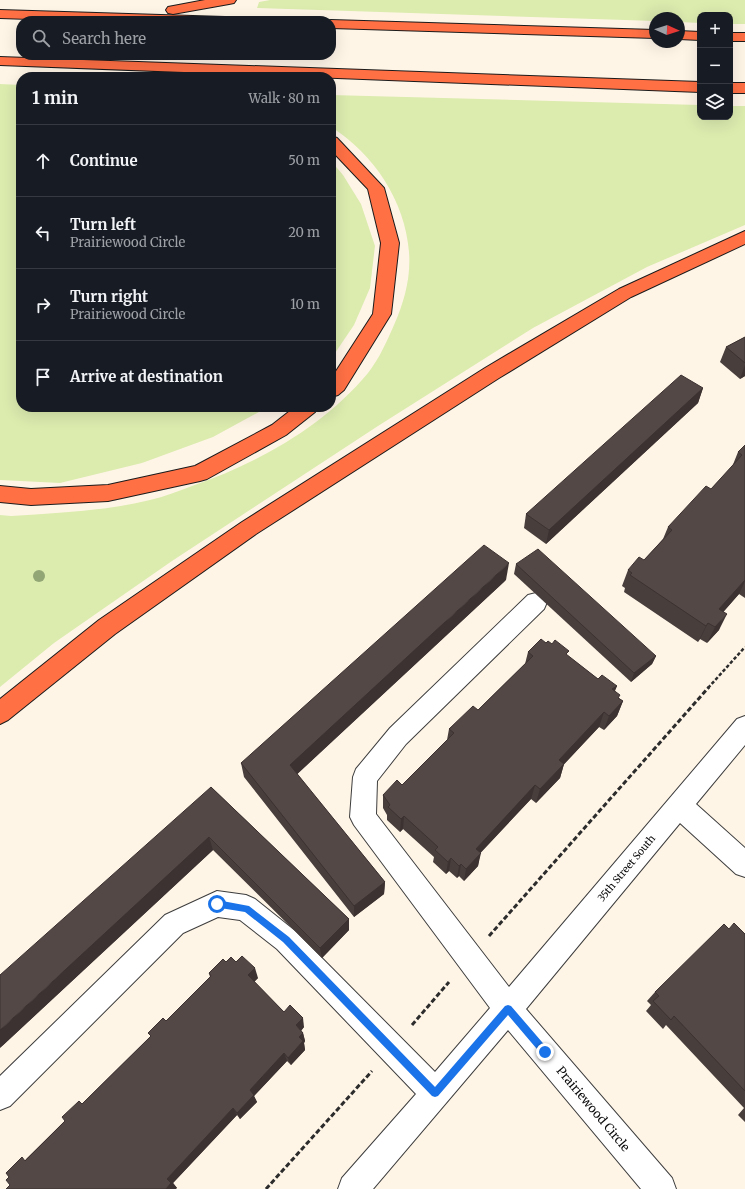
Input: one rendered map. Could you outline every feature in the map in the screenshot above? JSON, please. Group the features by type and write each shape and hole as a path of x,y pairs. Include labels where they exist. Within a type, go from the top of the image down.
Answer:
{"highway":[{"path":"144,16 229,0"},
{"path":"0,14 66,16"},
{"path":"336,24 649,34"},
{"path":"685,35 697,36"},
{"path":"733,37 745,37"},
{"path":"0,61 304,72"},
{"path":"145,66 164,72"},
{"path":"336,73 697,87"},
{"path":"733,88 745,88"},
{"path":"336,146 376,188 390,243 382,314 336,386"},
{"path":"0,713 108,626 249,528 479,381 625,293 745,237"},
{"path":"0,494 30,497 108,493 200,473 279,430 302,412"}],"street":[{"name":"Prairiewood Circle","path":"536,602 398,736 364,777 363,817 508,1009 661,1189"},
{"name":"35th Street South","path":"508,1009 745,727"},
{"path":"679,805 745,865"},
{"path":"0,1096 174,924 217,904 246,908 286,940 435,1093"},
{"path":"353,1189 508,1009"}],"path":[{"path":"266,1189 392,1050 470,958 745,647"}],"green space":[{"path":"270,0 745,0 745,24 733,24 733,12 697,12 697,23 685,22 685,12 649,12 649,21 257,8 259,2"},
{"path":"0,84 16,85 16,412 259,412 213,437 142,463 60,483 0,480"},
{"path":"336,95 697,105 697,120 733,120 733,106 745,106 745,225 647,267 533,328 378,426 172,561 54,643 0,687 0,515 11,516 64,513 116,507 166,496 217,477 288,441 328,412 336,412 336,405 372,368 389,337 404,299 409,271 409,252 406,233 394,197 385,180 361,151 336,130"},
{"path":"336,167 343,175 361,204 375,246 370,288 354,325 336,352"}],"building":[{"path":"745,337 745,363 726,347"},
{"path":"681,375 703,388 549,530 526,514"},
{"path":"745,445 745,580 719,609 727,614 715,627 708,623 706,626 630,575 632,573 628,570 639,557 644,560 672,530 668,527 706,486 711,489 742,455 738,452"},
{"path":"484,545 509,563 290,765 385,882 354,906 241,763"},
{"path":"538,549 656,656 634,673 516,564"},
{"path":"541,639 546,643 548,641 552,644 555,640 569,651 566,654 598,679 602,675 617,686 612,689 620,695 618,698 623,701 609,716 604,712 559,760 564,764 540,789 535,785 476,849 481,853 466,869 461,864 459,866 451,858 448,862 435,850 438,847 404,816 401,819 388,807 390,805 383,795 397,780 402,785 454,733 449,729 473,706 478,710 533,656 528,652"},
{"path":"211,787 349,919 320,948 209,837 0,1030 0,975"},
{"path":"734,923 745,934 745,1091 674,1016 671,1020 653,1001 659,996 655,992 724,924 729,929"},
{"path":"242,956 255,968 248,975 284,1012 290,1005 303,1018 296,1025 303,1033 299,1037 303,1041 288,1058 284,1053 250,1090 254,1095 237,1113 233,1108 167,1179 171,1183 166,1189 6,1189 10,1185 6,1180 9,1177 6,1173 22,1157 25,1161 65,1121 62,1117 79,1101 82,1104 151,1036 148,1033 163,1018 166,1021 211,976 209,973 223,959 226,962 231,957 236,962"}],"route":[{"path":"217,904 246,908 286,940 435,1093 508,1009 545,1052"}]}
